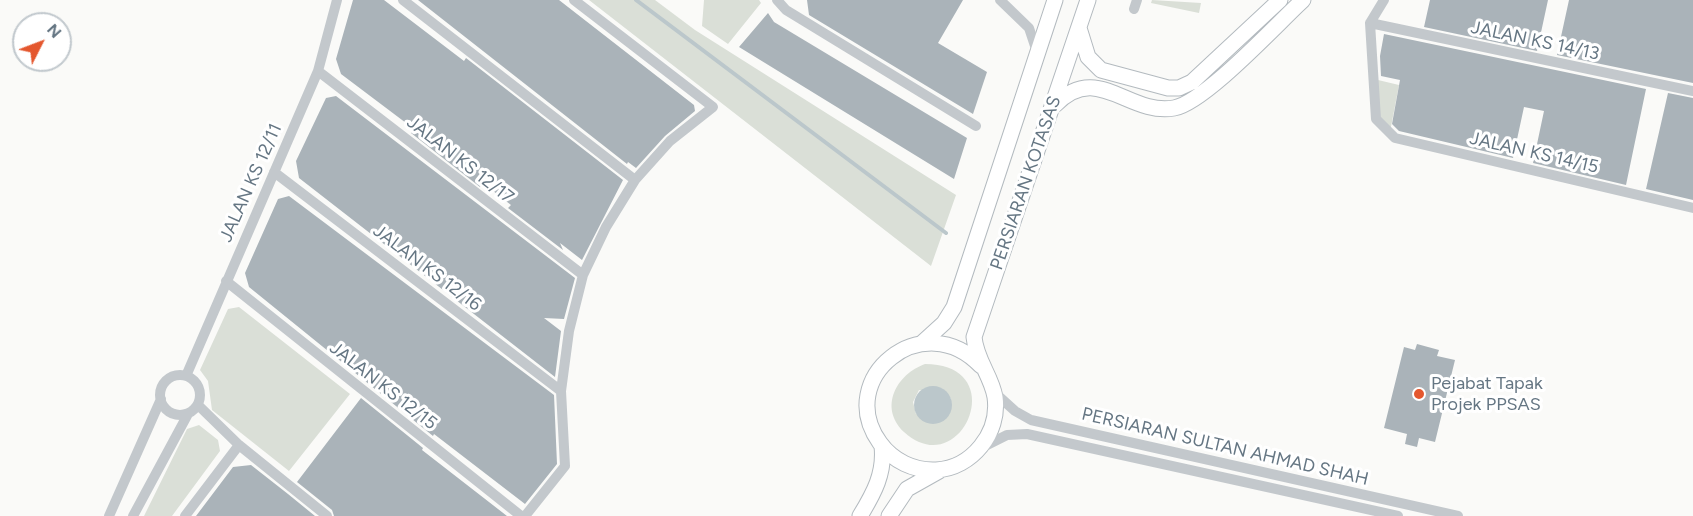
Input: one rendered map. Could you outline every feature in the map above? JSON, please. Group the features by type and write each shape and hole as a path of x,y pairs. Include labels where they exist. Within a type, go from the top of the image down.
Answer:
{"main road":[{"name":"PERSIARAN KOTASAS","path":"942,469 909,466 882,446 871,427 869,416 872,383 891,356 922,343 944,323 954,307 1055,0"},
{"name":"PERSIARAN KOTASAS","path":"889,516 907,489 942,469 963,462 980,448 994,419 993,392 975,349 977,327 1088,0"},
{"path":"1079,28 1088,57 1101,70 1168,88 1179,88 1192,82 1280,0"},
{"path":"1053,108 1071,91 1086,87 1149,106 1174,108 1206,90 1303,0"},
{"name":"PERSIARAN KOTASAS","path":"922,343 954,346 981,366"},
{"name":"PERSIARAN KOTASAS","path":"860,516 874,493 882,473 882,446"}],"street":[{"name":"JALAN KS 12/11","path":"186,376 318,71 337,0"},
{"path":"403,0 635,180"},
{"path":"525,516 565,466 561,391 569,331 583,275 606,227 635,180 670,141 713,107 574,0"},
{"path":"777,0 786,10 976,126"},
{"path":"786,10 795,0"},
{"path":"1000,0 1029,28 1037,56"},
{"path":"1370,23 1384,0"},
{"name":"JALAN KS 14/13","path":"1370,23 1693,91"},
{"name":"JALAN KS 14/15","path":"1370,23 1376,119 1395,138 1693,208"},
{"name":"JALAN KS 12/17","path":"318,71 583,275"},
{"name":"JALAN KS 12/16","path":"274,172 561,391"},
{"name":"JALAN KS 12/15","path":"226,281 521,516"},
{"path":"109,516 161,399 163,386 173,377 186,376 197,385 200,398 198,405 188,414 134,513"},
{"name":"PERSIARAN SULTAN AHMAD SHAH","path":"993,392 1031,420 1458,516"},
{"path":"161,399 168,411 174,414 188,414"},
{"path":"198,405 238,446 327,516"},
{"name":"PERSIARAN SULTAN AHMAD SHAH","path":"980,448 1007,435 1027,434 1398,516"},
{"path":"184,516 238,446"}],"shaded area":[{"path":"589,0 655,0 695,30 956,195 931,266"},
{"path":"704,0 759,0 761,3 728,44 702,26"},
{"path":"1152,0 1201,3 1199,13 1151,3"},
{"path":"1378,80 1399,85 1390,132 1379,118"},
{"path":"239,307 350,394 289,471 212,410 208,381 200,370 228,309"},
{"path":"925,364 952,369 967,382 972,399 969,418 959,433 944,443 925,444 904,432 892,412 894,392 906,375","holes":["919,390 951,398 951,411 916,414 913,402"]},
{"path":"933,386 947,391 952,405 947,419 933,424 919,419 914,405 919,391"},
{"path":"199,425 218,440 220,451 172,516 144,516 187,429"}],"building":[{"path":"353,0 384,0 464,61 466,58 623,180 582,260 560,243 563,250 508,208 511,205 483,183 480,187 411,133 414,129 341,74 336,59"},
{"path":"418,0 559,0 694,105 695,111 665,136 636,168 628,162 627,164"},
{"path":"807,0 963,0 938,43 987,72 973,114 809,15"},
{"path":"1430,0 1548,0 1537,51 1424,27"},
{"path":"1569,0 1693,0 1693,83 1557,55"},
{"path":"768,13 774,22 967,138 954,179 739,47"},
{"path":"1384,34 1646,89 1626,185 1533,163 1544,111 1524,107 1513,158 1399,131 1392,124 1400,80 1381,76 1380,56"},
{"path":"1668,93 1693,98 1693,200 1646,189"},
{"path":"336,96 575,278 564,319 544,318 561,331 555,377 299,178 296,161 326,98"},
{"path":"289,196 554,395 557,464 525,504 434,434 433,436 249,287 245,273 278,199"},
{"name":"Pejabat Tapak Projek PPSAS","path":"1417,344 1439,350 1437,356 1455,360 1435,442 1419,438 1417,447 1405,444 1407,434 1384,428 1404,347 1415,350"},
{"path":"361,398 423,448 422,450 507,516 334,516 332,510 297,482"},
{"path":"251,465 315,516 196,516 233,467"}],"waterway":[{"path":"636,0 946,233"}],"place":[{"name":"Pejabat Tapak Projek PPSAS","path":"1419,394"}]}
